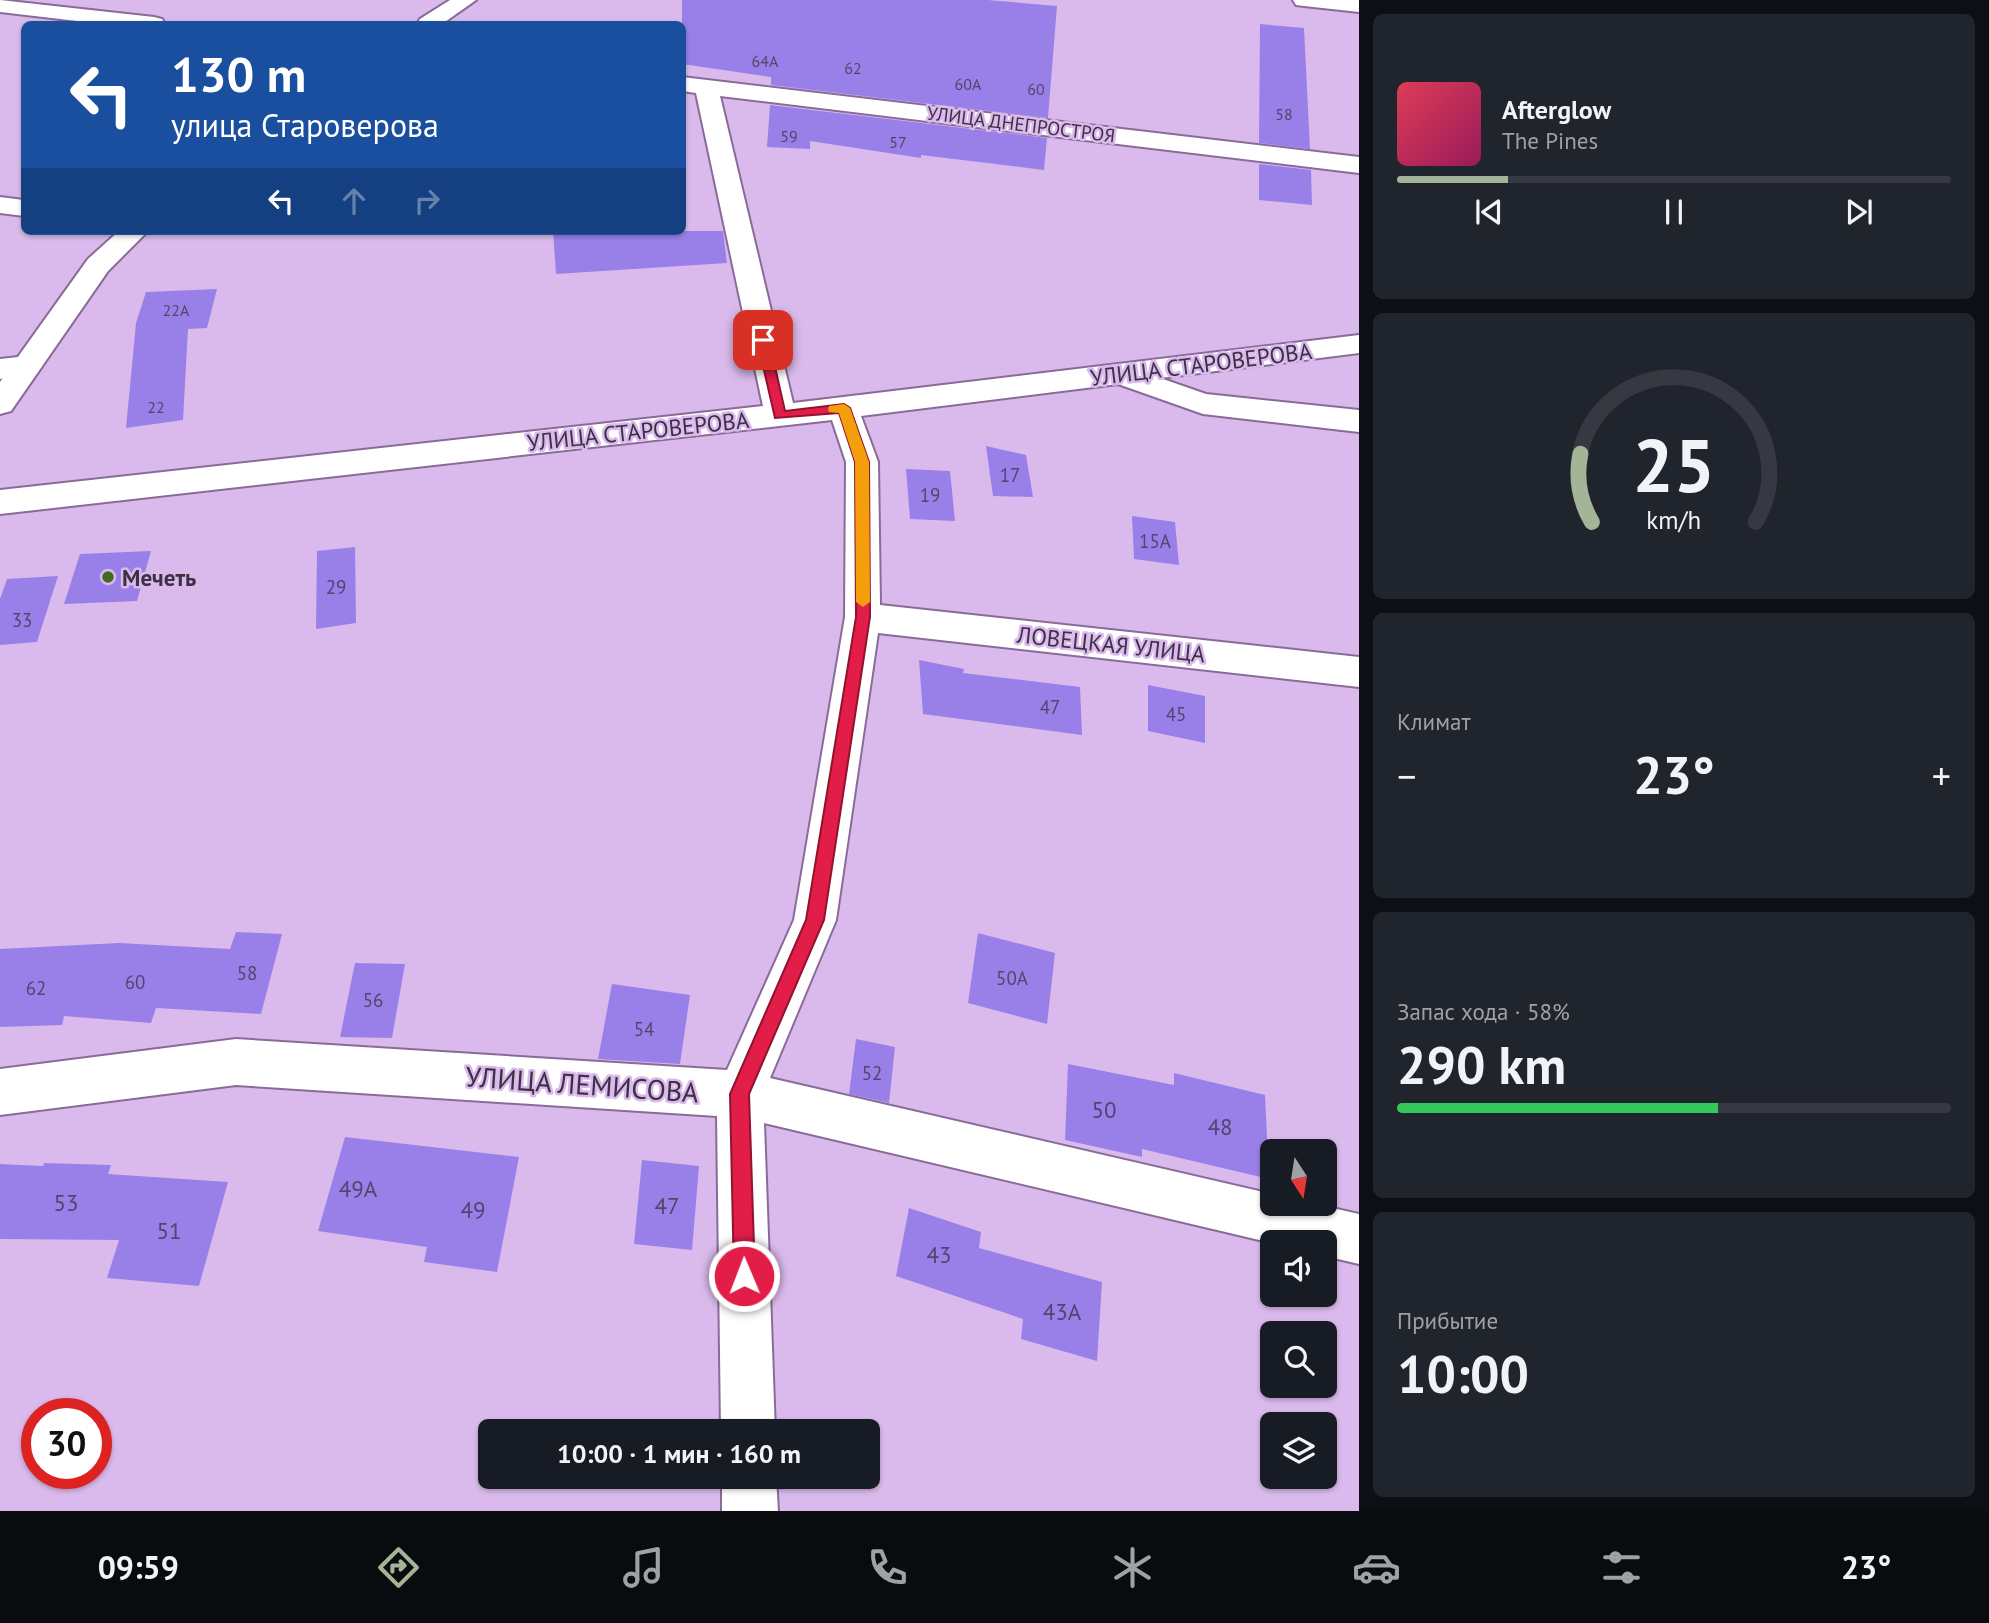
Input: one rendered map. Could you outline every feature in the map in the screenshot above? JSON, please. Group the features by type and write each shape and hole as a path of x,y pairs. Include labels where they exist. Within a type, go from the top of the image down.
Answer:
{"street":[{"path":"433,21 465,0"},
{"path":"1304,0 1359,6"},
{"path":"0,6 128,21"},
{"path":"694,85 780,415"},
{"name":"УЛИЦА ДНЕПРОСТРОЯ","path":"694,85 1359,165"},
{"path":"0,205 21,208"},
{"path":"0,404 13,368 98,265 131,235"},
{"name":"УЛИЦА СТАРОВЕРОВА","path":"0,502 1121,376 1359,344"},
{"path":"1121,376 1203,404 1359,421"},
{"path":"748,1419 740,1094 815,920 863,617 862,462 844,408"},
{"name":"ЛОВЕЦКАЯ УЛИЦА","path":"863,617 1359,672"},
{"name":"УЛИЦА ЛЕМИСОВА","path":"0,1092 236,1062 740,1094 1359,1239"},
{"path":"749,1489 750,1511"}],"building":[{"path":"682,0 988,0 1057,6 1048,118 771,85 771,77 686,65 686,21 682,21"},
{"path":"1260,24 1304,28 1310,149 1259,143"},
{"path":"770,105 1047,138 1044,170 921,155 921,158 810,141 810,149 767,147"},
{"path":"1259,164 1311,170 1312,205 1259,200"},
{"path":"686,231 723,231 727,263 556,274 553,235 686,235"},
{"path":"217,289 207,328 188,329 183,420 126,428 136,323 146,292"},
{"path":"986,446 1026,455 1033,497 993,496"},
{"path":"906,469 950,471 955,521 910,519"},
{"path":"1132,516 1175,522 1179,565 1134,559"},
{"path":"355,547 356,623 316,629 317,551"},
{"name":"Мечеть","path":"151,551 137,601 64,604 80,554"},
{"path":"58,576 37,642 0,645 0,599 7,579"},
{"path":"919,660 964,669 963,673 1080,687 1082,735 923,714"},
{"path":"1148,685 1205,696 1205,743 1148,731"},
{"path":"236,932 282,934 261,1014 156,1008 151,1023 64,1016 62,1025 0,1027 0,949 119,943 230,949"},
{"path":"978,933 1055,953 1047,1024 968,1003"},
{"path":"355,963 405,964 392,1038 340,1037"},
{"path":"612,984 690,995 680,1064 598,1059"},
{"path":"856,1039 895,1047 889,1103 849,1094"},
{"path":"1068,1064 1174,1085 1174,1073 1265,1095 1267,1139 1260,1139 1260,1177 1142,1149 1142,1157 1065,1140"},
{"path":"345,1137 519,1157 497,1272 424,1262 427,1247 318,1231"},
{"path":"642,1160 699,1166 692,1250 634,1244"},
{"path":"44,1163 111,1165 108,1174 228,1182 199,1286 107,1278 119,1240 0,1239 0,1164 43,1166"},
{"path":"909,1208 981,1232 979,1248 1102,1282 1097,1361 1021,1339 1023,1319 896,1276"}],"slow traffic":[{"path":"834,409 844,408 862,462 863,602"}],"place":[{"name":"Мечеть","path":"108,577"}],"route":[{"path":"744,1276 740,1094 815,920 863,617 862,462 844,408 780,415 763,340"}]}
